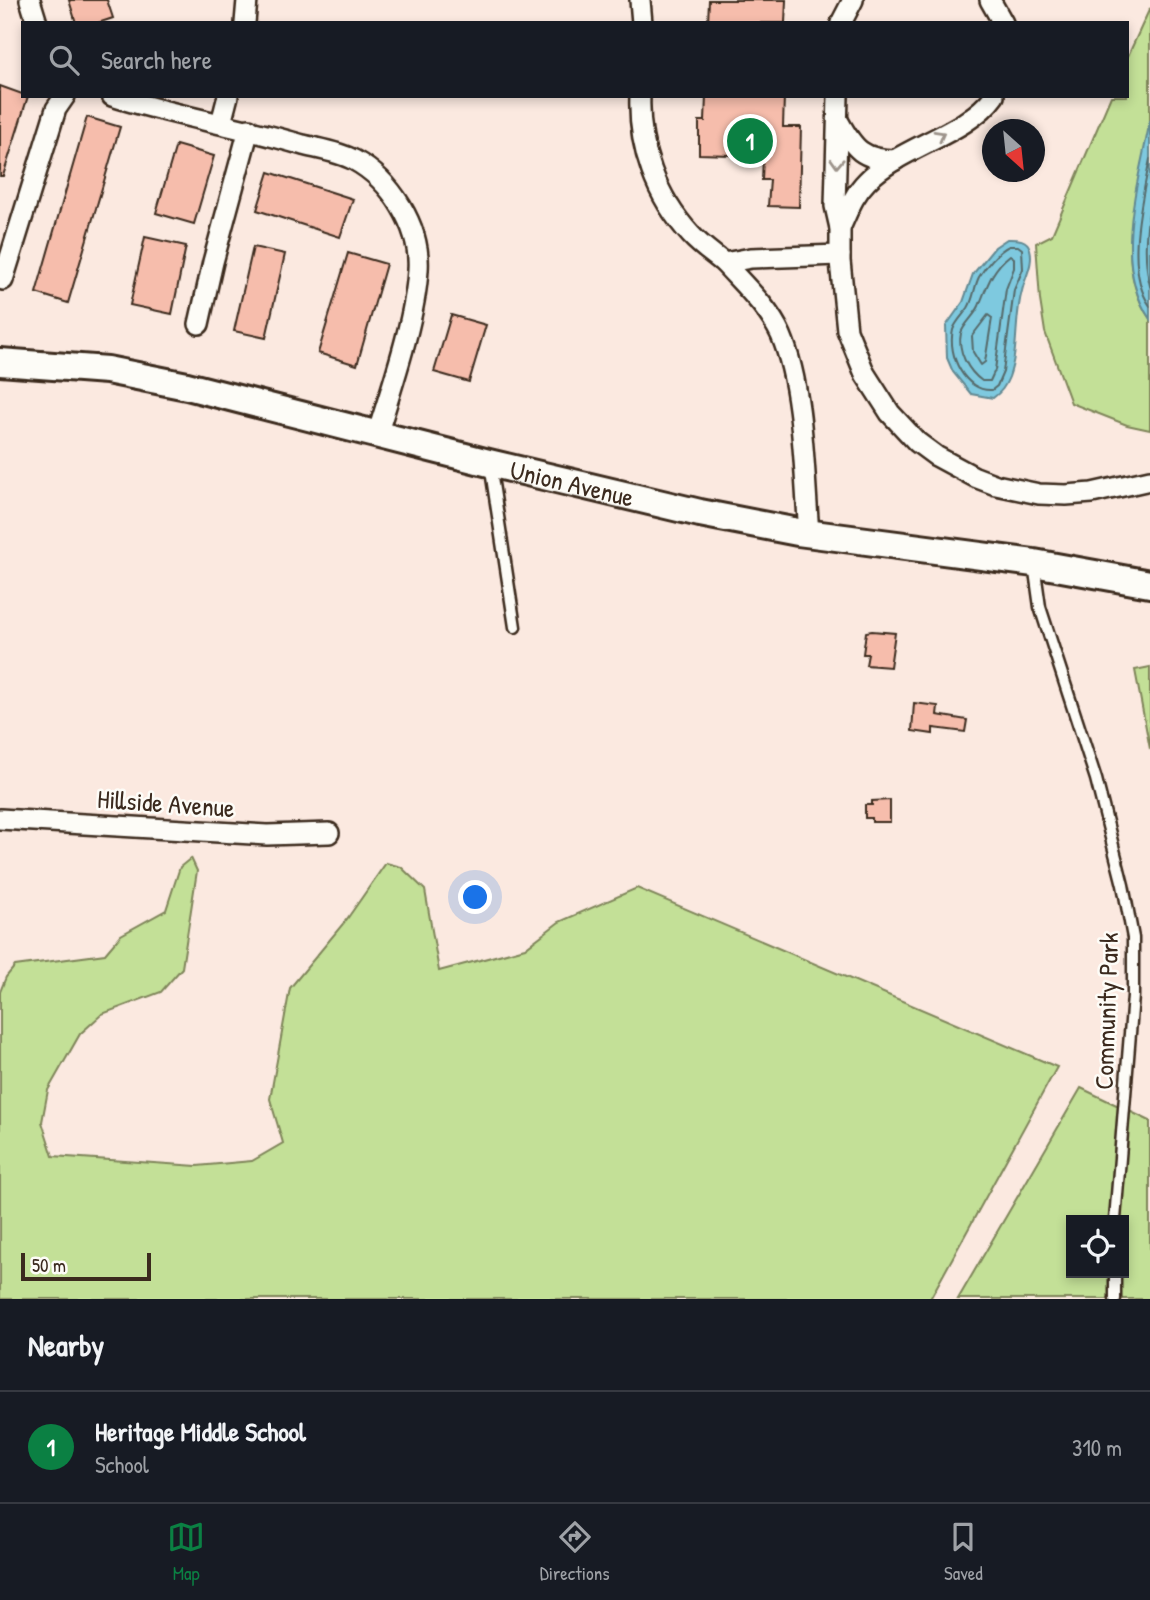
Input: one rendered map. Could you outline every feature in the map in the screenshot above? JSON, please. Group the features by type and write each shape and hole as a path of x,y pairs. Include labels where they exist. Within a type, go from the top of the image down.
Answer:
{"street":[{"path":"30,0 36,21"},
{"path":"245,21 247,0"},
{"path":"640,0 642,21"},
{"path":"842,21 853,0"},
{"path":"990,0 1002,21"},
{"path":"3,280 56,108 64,98"},
{"path":"119,98 249,129 354,159 377,178 403,207 412,230 418,269 406,332 377,435"},
{"path":"221,123 227,98"},
{"path":"640,98 643,145 657,182 691,235 724,263 757,299 780,333 793,371 809,533"},
{"path":"838,98 835,206 840,228 847,330 855,353 878,398 890,413 917,442 936,456 996,485 1039,494 1093,493 1150,480"},
{"path":"840,228 851,202 866,181 895,160 970,118 991,98"},
{"path":"838,121 862,154 879,160 895,160"},
{"path":"199,324 249,129"},
{"path":"724,263 751,258 840,255"},
{"name":"Union Avenue","path":"0,362 107,370 187,386 489,463 700,513 809,533 1034,563 1150,584"},
{"name":"Hillside Avenue","path":"0,819 267,835 329,833"}],"lane":[{"path":"489,463 515,627"},
{"name":"Community Park","path":"1034,563 1040,607 1096,779 1123,885 1133,938 1133,996 1115,1215"},
{"path":"1115,1278 1115,1299"}],"green space":[{"path":"1150,8 1150,121 1130,247 1138,296 1150,319 1150,430 1127,425 1071,403 1045,332 1036,243 1052,235 1110,98 1129,98 1129,54"},
{"path":"1150,667 1150,749 1135,670"},
{"path":"191,858 197,871 182,968 161,992 102,1014 80,1034 48,1090 42,1122 53,1156 197,1166 252,1161 283,1143 270,1099 290,988 347,919 386,863 401,867 425,890 439,971 525,948 559,922 637,888 1057,1067 930,1299 0,1299 0,992 6,977 15,966 105,954 121,935 166,910 180,867"},
{"path":"1081,1088 1150,1121 1150,1299 958,1299"}],"water":[{"path":"1150,120 1150,319 1138,297 1132,273 1130,247 1135,195"},
{"path":"1007,239 1026,243 1030,249 1031,260 1018,312 1012,367 1001,391 993,398 971,394 953,372 947,358 946,326 963,302 973,274 995,247"}],"building":[{"path":"69,0 107,0 113,18 104,21 75,21"},
{"path":"709,0 786,0 785,21 708,21"},
{"path":"0,86 21,94 21,98 27,98 3,176 0,176"},
{"path":"706,98 784,98 783,127 801,127 799,207 768,206 770,180 762,180 763,156 699,154 699,121 705,121"},
{"path":"87,117 120,127 68,303 36,293"},
{"path":"176,145 214,156 194,224 156,213"},
{"path":"269,172 353,199 340,237 257,210"},
{"path":"145,237 186,246 172,314 130,305"},
{"path":"253,247 285,254 266,338 234,331"},
{"path":"348,253 386,264 357,365 318,353"},
{"path":"451,315 486,325 469,382 434,372"},
{"path":"866,632 895,633 890,667 866,665 868,654 863,654"},
{"path":"914,703 938,706 937,715 967,720 965,732 933,728 933,734 912,731"},
{"path":"890,800 890,822 872,822 872,818 865,818 865,805 872,805 872,801"}],"place":[{"name":"Heritage Middle School","path":"750,141"}]}
